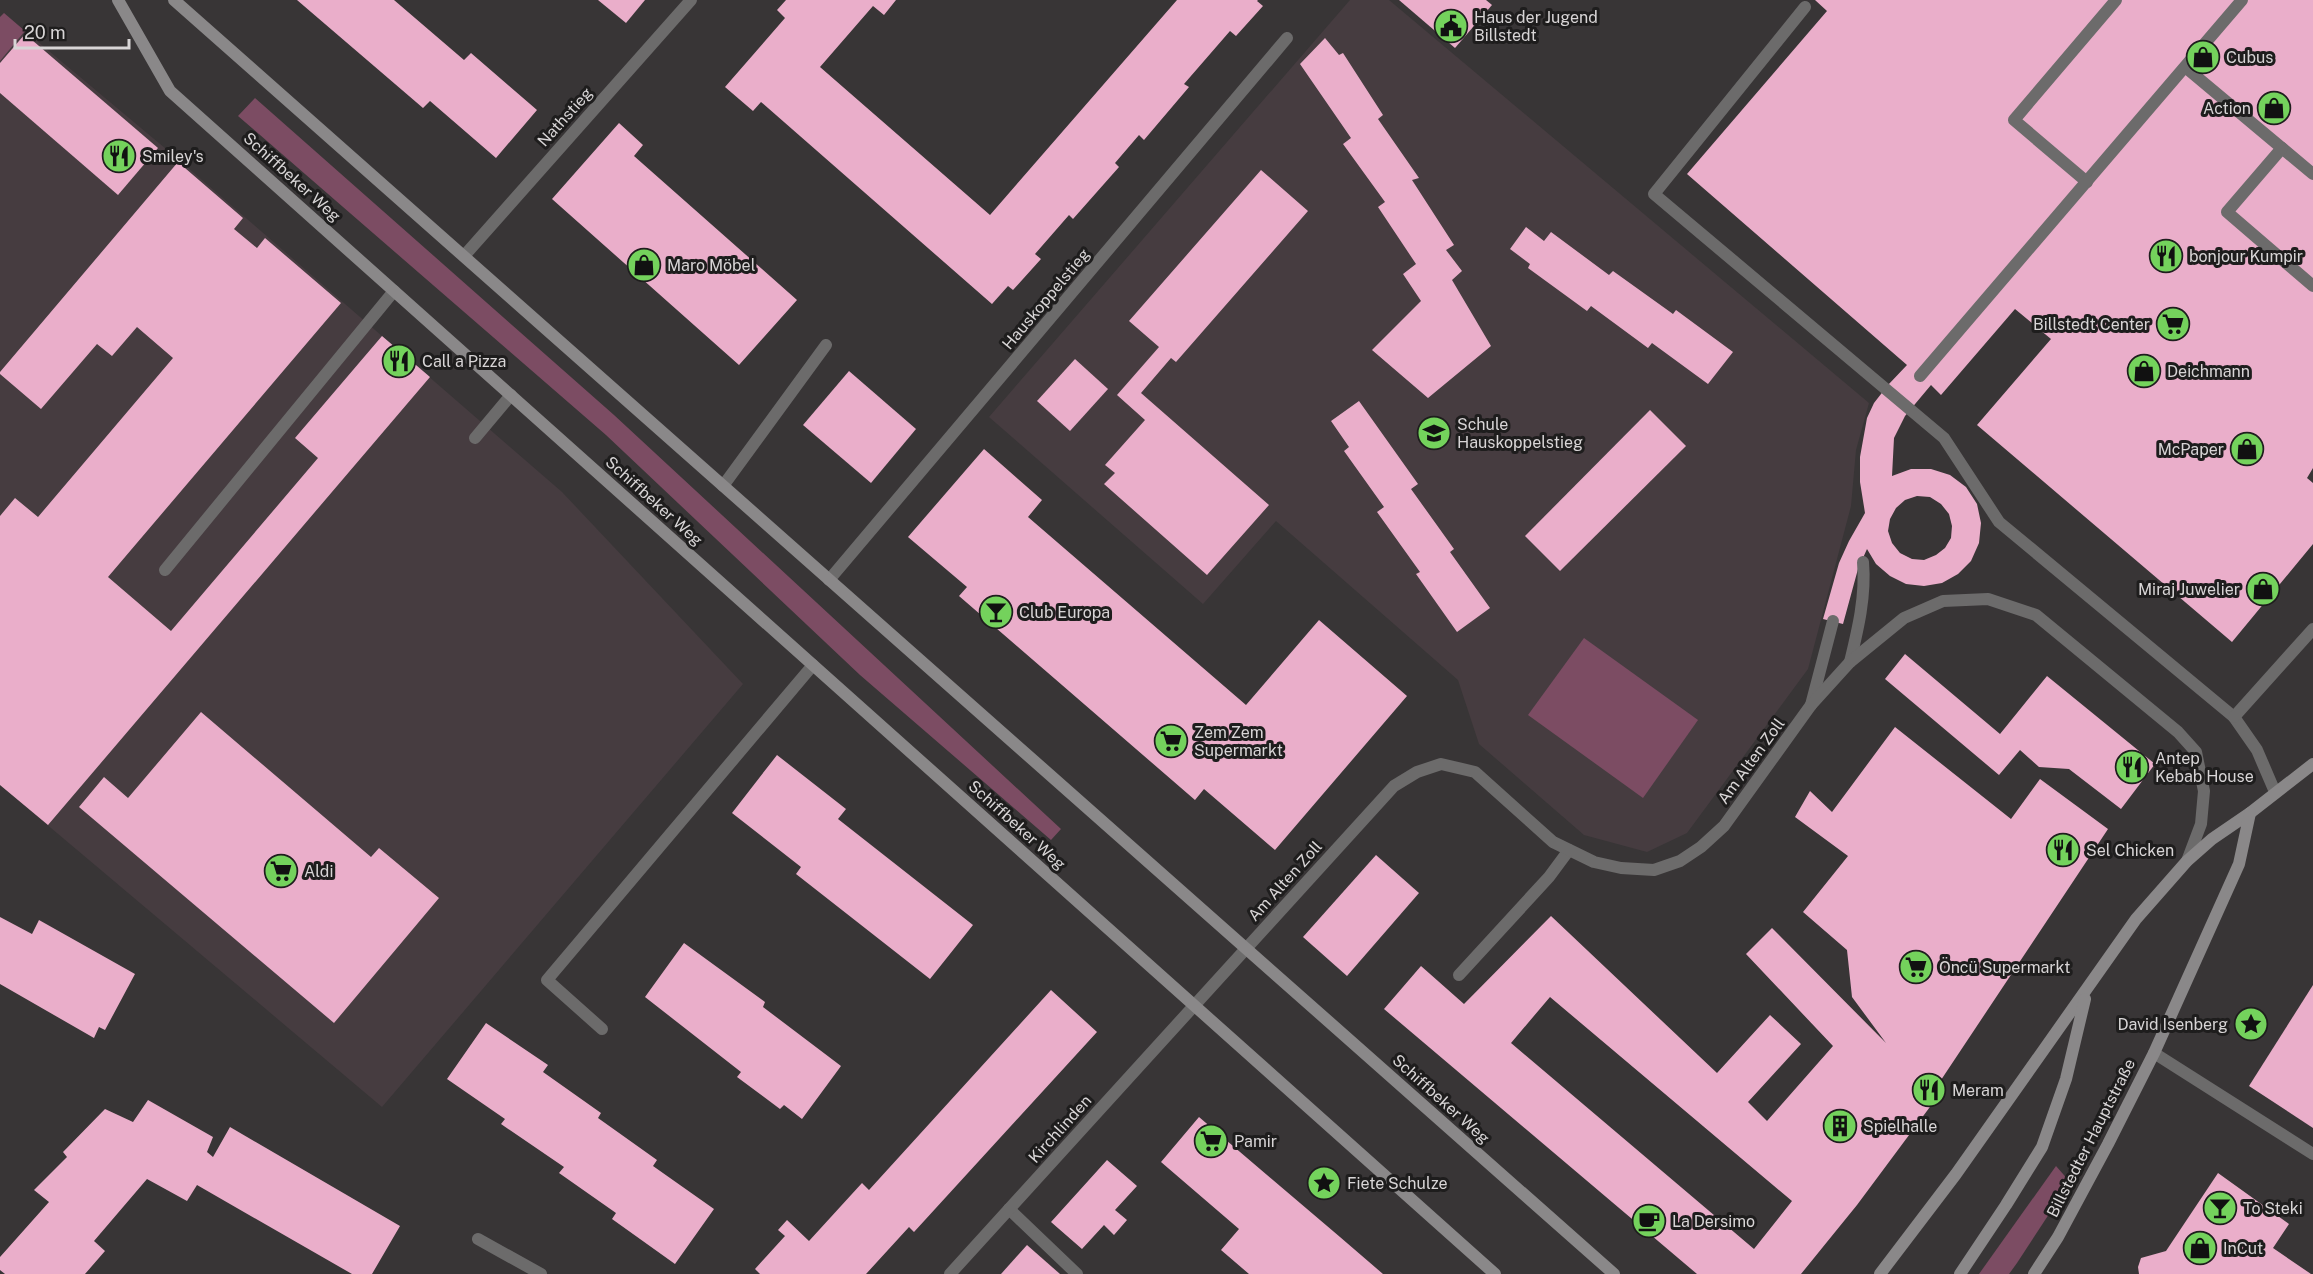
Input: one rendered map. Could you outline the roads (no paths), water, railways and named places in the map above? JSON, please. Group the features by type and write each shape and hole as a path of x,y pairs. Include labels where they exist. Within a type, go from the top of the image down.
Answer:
{"main road":[{"name":"Schiffbeker Weg","path":"118,0 170,91 1495,1274"},
{"name":"Schiffbeker Weg","path":"174,0 1614,1274"},
{"path":"1880,1274 1956,1174 2136,919 2187,861 2212,839 2313,764"},
{"name":"Billstedter Hauptstraße","path":"2034,1274 2058,1237 2154,1053 2239,864 2250,813"},
{"path":"1960,1274 2042,1147 2066,1079 2086,992"}],"street":[{"name":"Nathstieg","path":"464,256 690,0"},
{"path":"2087,182 2014,120 2116,0"},
{"path":"1920,376 2240,1"},
{"path":"1805,7 1654,194 1944,438 1999,522 2234,717 2257,750 2276,792"},
{"name":"Hauskoppelstieg","path":"829,580 1287,38"},
{"path":"2185,68 2313,174"},
{"path":"2282,148 2227,212 2313,286"},
{"path":"165,570 394,291"},
{"path":"723,486 826,345"},
{"path":"475,438 511,395"},
{"path":"1850,662 1860,618 1864,579 1863,562"},
{"name":"Am Alten Zoll","path":"1246,949 1394,786 1418,772 1441,764 1474,772 1553,842 1594,862 1621,868 1654,870 1680,861 1701,847 1724,826 1810,705 1850,662 1904,618 1943,601 1988,599 2036,615 2178,732 2196,752 2204,791 2201,824 2187,861"},
{"path":"1810,705 1833,621"},
{"path":"2234,717 2313,629"},
{"path":"602,1029 547,980 813,665"},
{"path":"1459,975 1549,877 1569,850"},
{"path":"1194,1006 1246,949"},
{"name":"Kirchlinden","path":"950,1274 1194,1006"},
{"path":"2154,1053 2313,1154"},
{"path":"1009,1209 1077,1274"},
{"path":"477,1239 541,1274"}],"place":[{"name":"Haus der Jugend Billstedt","path":"1451,26"},
{"name":"Cubus","path":"2203,57"},
{"name":"Action","path":"2274,108"},
{"name":"Smiley's","path":"119,156"},
{"name":"bonjour Kumpir","path":"2166,256"},
{"name":"Maro Möbel","path":"644,265"},
{"name":"Billstedt Center","path":"2173,324"},
{"name":"Call a Pizza","path":"399,361"},
{"name":"Deichmann","path":"2144,371"},
{"name":"Schule Hauskoppelstieg","path":"1434,433"},
{"name":"McPaper","path":"2247,449"},
{"name":"Miraj Juwelier","path":"2263,589"},
{"name":"Club Europa","path":"996,612"},
{"name":"Zem Zem Supermarkt","path":"1171,741"},
{"name":"Antep Kebab House","path":"2132,767"},
{"name":"Sel Chicken","path":"2063,850"},
{"name":"Aldi","path":"281,871"},
{"name":"Öncü Supermarkt","path":"1916,967"},
{"name":"David Isenberg","path":"2251,1024"},
{"name":"Meram","path":"1929,1090"},
{"name":"Spielhalle","path":"1840,1126"},
{"name":"Pamir","path":"1211,1141"},
{"name":"Fiete Schulze","path":"1324,1183"},
{"name":"To Steki","path":"2220,1208"},
{"name":"La Dersimo","path":"1649,1221"},
{"name":"InCut","path":"2200,1248"}]}
